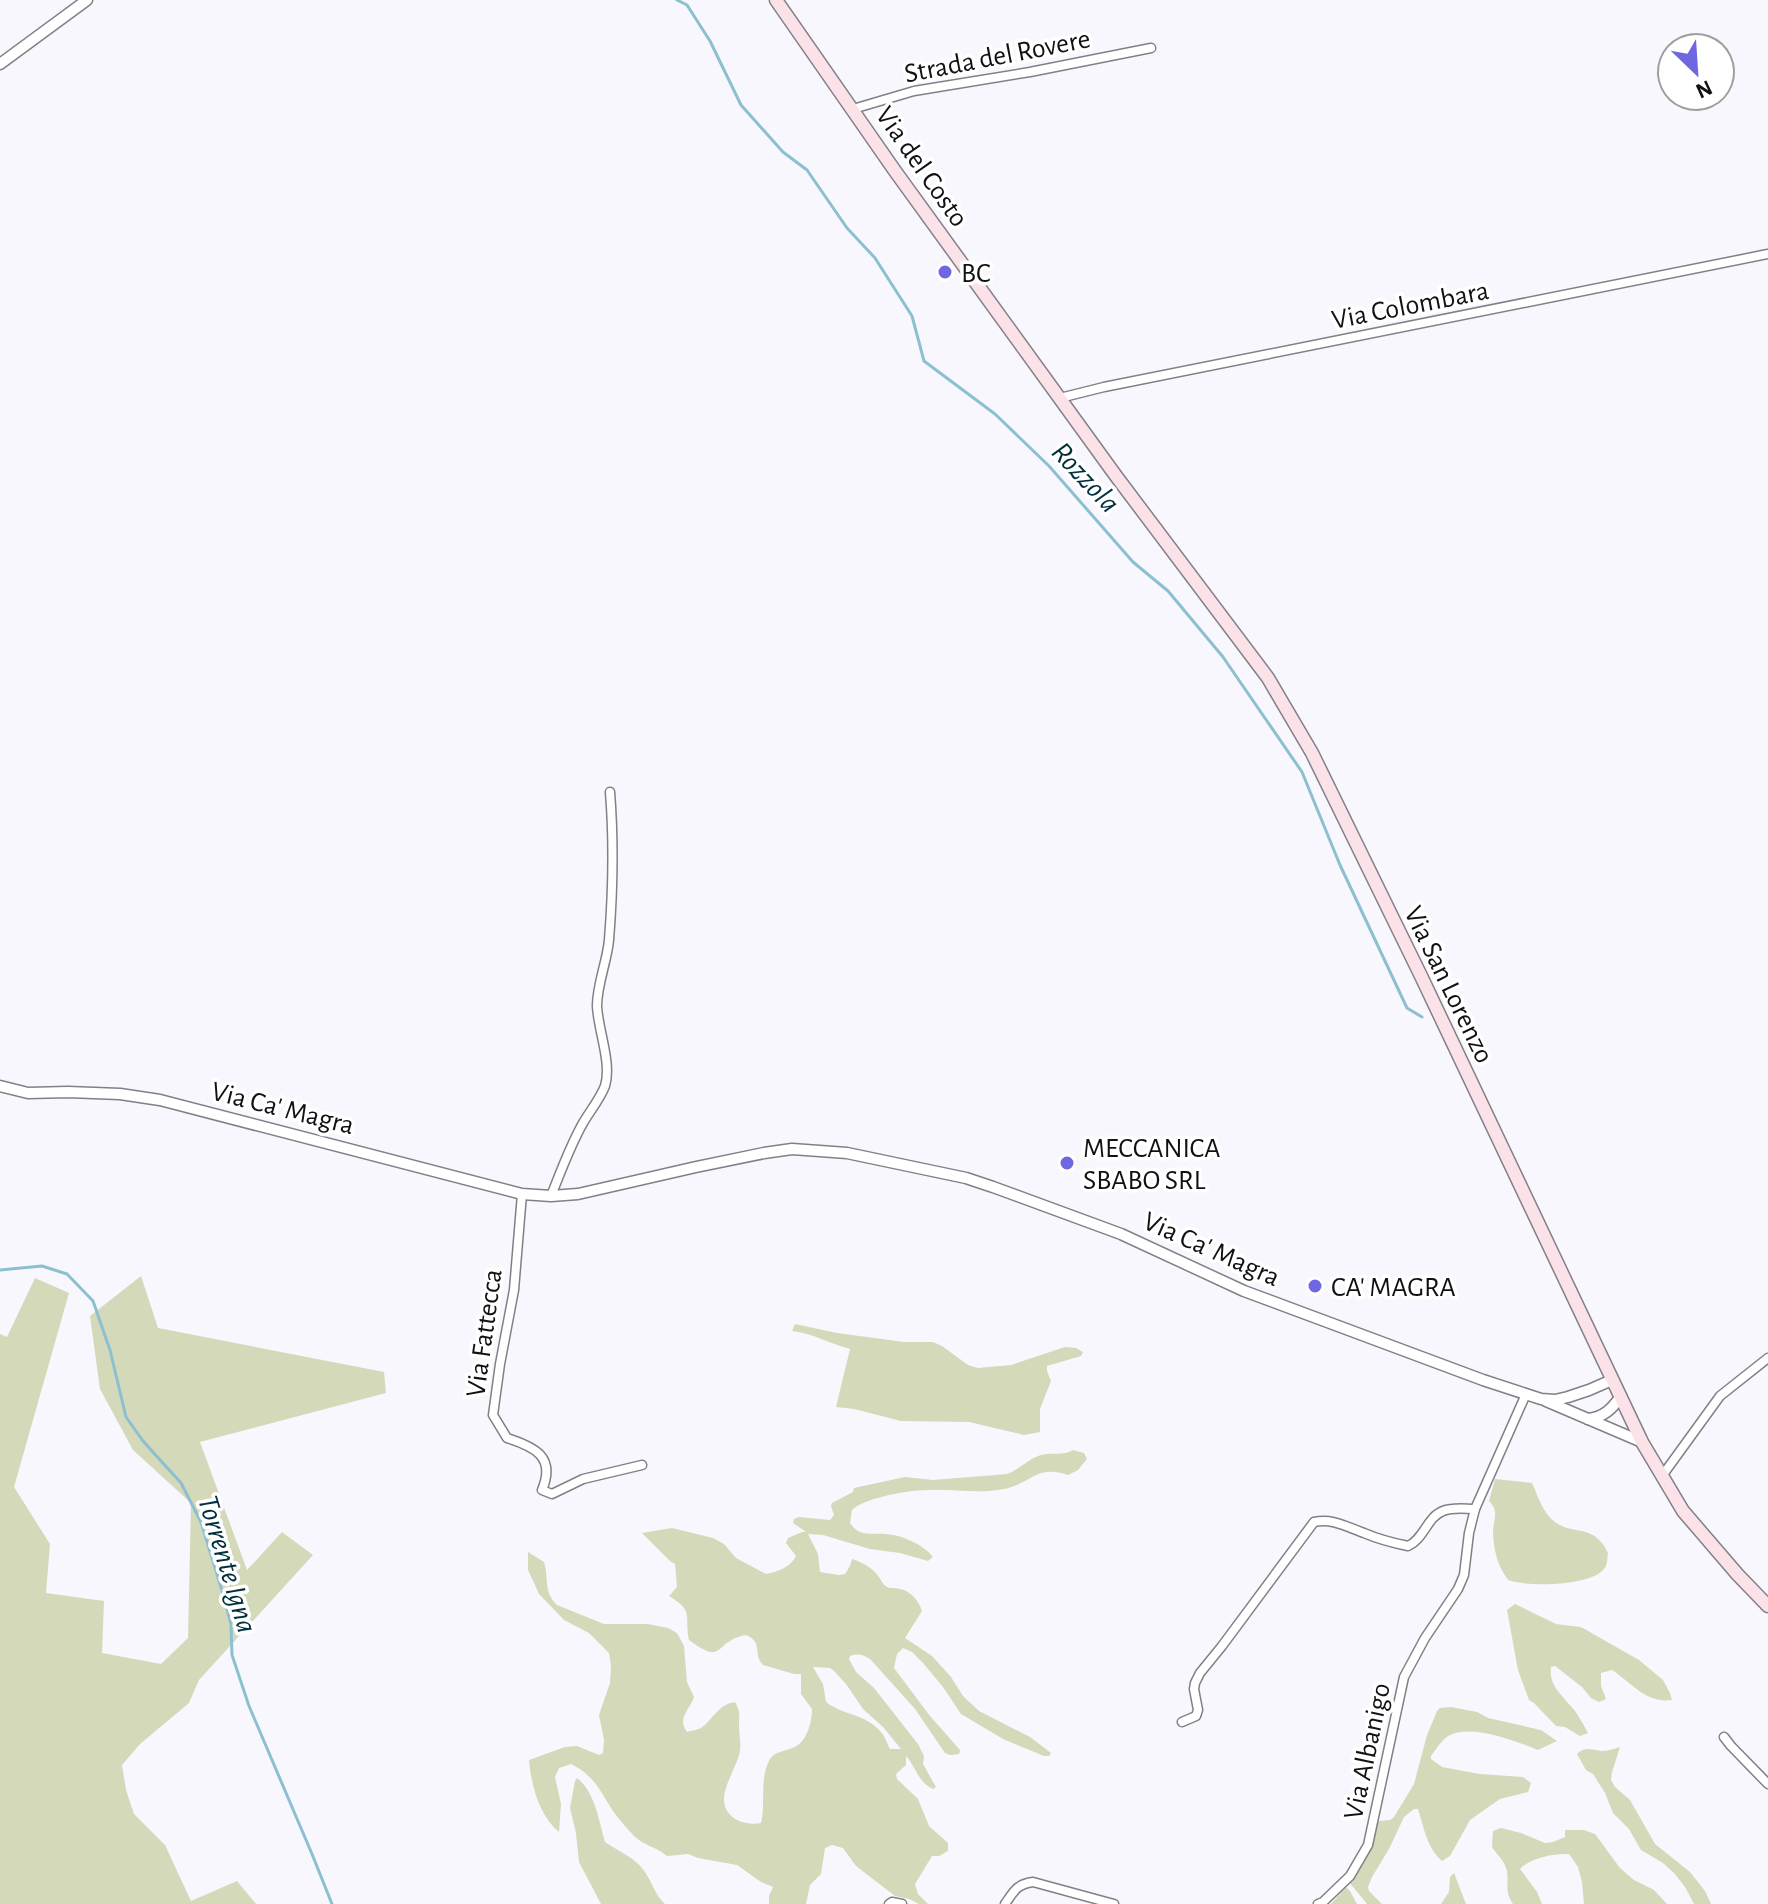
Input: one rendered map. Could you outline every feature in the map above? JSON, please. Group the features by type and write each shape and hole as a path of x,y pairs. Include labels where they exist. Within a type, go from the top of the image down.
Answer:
{"main road":[{"name":"Via del Costo","path":"776,0 895,171 1060,398"},
{"name":"Via San Lorenzo","path":"1060,398 1268,678 1312,753 1642,1442 1683,1511 1768,1606"}],"street":[{"path":"0,64 87,0"},
{"name":"Strada del Rovere","path":"853,109 914,91 1151,48"},
{"name":"Via Colombara","path":"1060,398 1768,254"},
{"path":"551,1196 583,1123 605,1085 597,1010 608,944 613,877 610,792"},
{"name":"Via Ca' Magra","path":"0,1086 28,1093 120,1094 160,1100 522,1194 578,1194 792,1149 847,1153 966,1178 993,1187 1121,1234 1244,1291 1541,1399 1568,1397 1612,1380"},
{"name":"Via Fattecca","path":"522,1194 514,1290 493,1415 507,1438 524,1443 541,1454 548,1465 542,1490 552,1494 583,1479 642,1465"},
{"path":"1661,1477 1720,1396 1768,1358"},
{"name":"Via Albanigo","path":"1318,1904 1350,1876 1368,1845 1404,1677 1425,1638 1458,1589 1464,1575 1475,1509 1526,1394"},
{"path":"1579,1416 1590,1420 1602,1416 1613,1408 1621,1396"},
{"path":"1541,1399 1642,1442"},
{"path":"1182,1722 1196,1716 1198,1710 1194,1689 1200,1673 1314,1522 1337,1522 1408,1546 1413,1545 1440,1511 1475,1509"},
{"path":"1724,1737 1768,1784"},
{"path":"1005,1904 1022,1884 1033,1882 1114,1904"},
{"path":"889,1904 902,1904"}],"green space":[{"path":"141,1276 158,1328 384,1372 386,1393 200,1442 247,1570 282,1532 313,1555 199,1680 189,1703 140,1744 122,1765 134,1814 165,1845 191,1901 237,1881 256,1904 0,1904 0,1334 7,1337 35,1278 69,1293 14,1487 50,1544 46,1593 104,1601 102,1653 161,1664 188,1638 191,1503 133,1450 100,1389 90,1316"},
{"path":"795,1324 904,1342 933,1342 968,1365 978,1368 1011,1365 1065,1347 1083,1352 1081,1356 1047,1366 1051,1381 1040,1409 1040,1432 1024,1435 969,1422 901,1421 836,1407 850,1349 792,1331"},
{"path":"1084,1453 1087,1459 1078,1470 1068,1475 1041,1473 1013,1487 995,1490 901,1493 874,1499 852,1510 850,1523 857,1530 912,1541 933,1557 928,1561 808,1534 818,1554 820,1572 845,1574 852,1559 870,1568 887,1587 911,1594 922,1611 905,1638 932,1656 963,1696 979,1711 1030,1737 1051,1753 1044,1756 1003,1739 961,1714 923,1663 903,1648 897,1654 894,1668 960,1750 959,1754 945,1753 915,1709 871,1660 861,1655 850,1656 856,1672 874,1688 918,1744 924,1756 923,1764 936,1787 933,1789 924,1782 906,1756 906,1765 896,1774 897,1779 918,1799 929,1826 948,1843 948,1851 932,1856 915,1884 918,1894 928,1904 895,1896 856,1866 843,1848 832,1845 825,1848 821,1874 810,1885 806,1904 769,1904 773,1887 737,1865 688,1854 667,1856 638,1839 615,1814 591,1779 571,1764 559,1768 555,1777 561,1804 559,1832 546,1817 534,1789 529,1760 565,1747 577,1746 599,1755 603,1753 599,1715 610,1683 611,1666 609,1653 589,1633 564,1620 539,1594 528,1570 528,1552 544,1562 548,1589 557,1605 604,1624 648,1624 677,1633 684,1646 687,1682 694,1697 684,1718 684,1727 687,1732 701,1728 720,1709 735,1702 739,1714 740,1751 726,1788 725,1806 736,1820 761,1823 765,1774 770,1759 798,1745 810,1723 812,1709 801,1694 801,1674 763,1665 755,1641 746,1635 714,1652 700,1648 689,1640 685,1610 669,1596 677,1587 675,1564 642,1533 672,1528 713,1538 724,1544 736,1558 766,1574 794,1560 796,1556 786,1543 788,1538 806,1532 793,1523 794,1519 830,1520 834,1515 832,1503 853,1492 854,1488 905,1477 933,1480 1007,1474 1041,1455","holes":["813,1667 830,1668 846,1684 863,1709 901,1749 890,1749 882,1733 868,1721 826,1702 823,1684"]},
{"path":"1495,1479 1532,1483 1551,1519 1562,1526 1590,1534 1602,1544 1608,1553 1604,1569 1594,1576 1570,1582 1542,1584 1508,1580 1498,1562 1494,1543 1495,1511 1489,1501"},
{"path":"1515,1604 1556,1624 1581,1627 1639,1660 1663,1680 1672,1700 1654,1699 1612,1670 1601,1673 1601,1686 1606,1699 1599,1702 1555,1666 1551,1667 1554,1686 1588,1733 1580,1736 1565,1727 1556,1726 1529,1700 1518,1670 1507,1610"},
{"path":"1451,1707 1541,1730 1557,1741 1538,1750 1481,1732 1458,1732 1445,1738 1431,1756 1442,1767 1523,1777 1531,1783 1528,1792 1500,1799 1470,1820 1450,1856 1442,1861 1429,1844 1418,1809 1414,1809 1404,1817 1368,1887 1382,1904 1367,1904 1349,1882 1370,1846 1377,1824 1394,1817 1414,1784 1437,1711"},
{"path":"1620,1747 1611,1780 1615,1787 1630,1800 1655,1844 1690,1872 1711,1904 1694,1904 1675,1874 1641,1850 1629,1829 1613,1813 1605,1793 1577,1754 1586,1749 1603,1751"},
{"path":"577,1778 592,1799 605,1842 641,1867 665,1904 601,1904 579,1862 570,1808"},
{"path":"1501,1828 1545,1843 1565,1837 1565,1830 1584,1830 1595,1834 1620,1868 1634,1880 1654,1890 1667,1904 1584,1904 1578,1867 1569,1854 1563,1854 1536,1859 1520,1869 1542,1904 1513,1904 1508,1891 1506,1867 1492,1847 1493,1831"},
{"path":"1454,1873 1466,1904 1441,1904 1449,1892 1450,1877"},
{"path":"1346,1887 1357,1904 1331,1904"}],"waterway":[{"name":"Rozzola","path":"677,0 687,5 710,41 741,105 783,152 807,170 847,228 875,258 912,316 924,361 995,414 1049,466 1133,562 1168,591 1223,657 1302,772 1340,865 1407,1008 1422,1017"},
{"name":"Torrente Igna","path":"0,1270 42,1266 67,1274 93,1301 110,1350 126,1417 181,1483 201,1522 231,1624 232,1655 249,1706 332,1904"}],"place":[{"name":"BC","path":"945,272"},
{"name":"MECCANICA SBABO SRL","path":"1067,1163"},
{"name":"CA' MAGRA","path":"1315,1286"}]}
